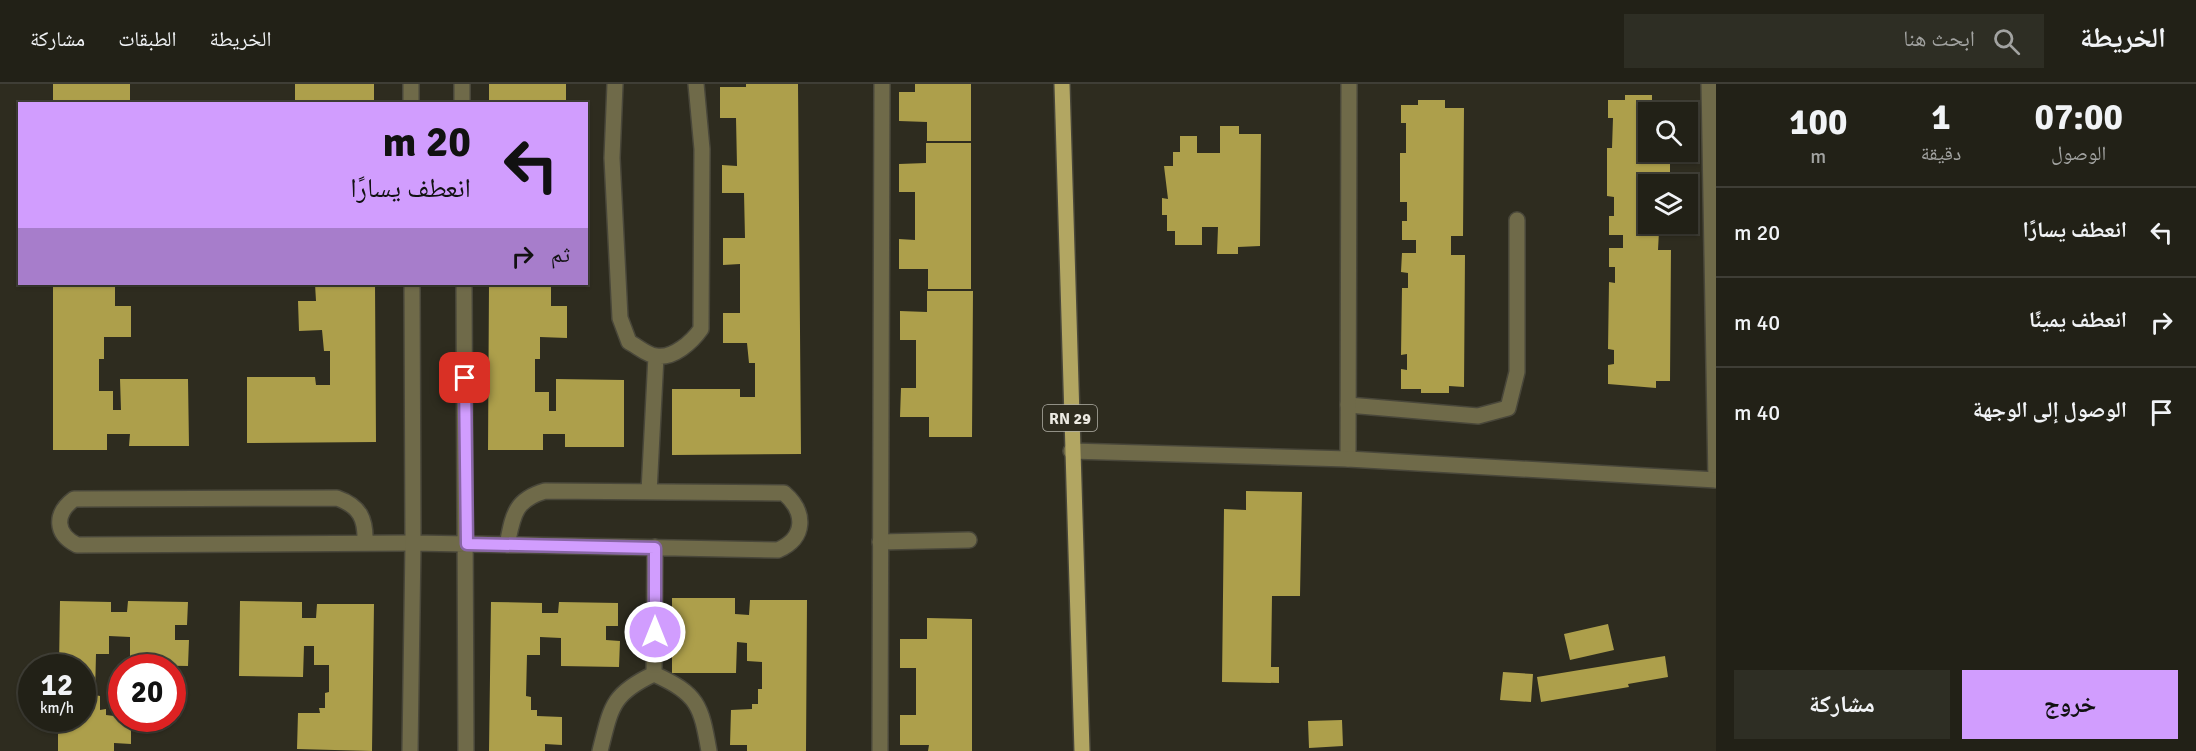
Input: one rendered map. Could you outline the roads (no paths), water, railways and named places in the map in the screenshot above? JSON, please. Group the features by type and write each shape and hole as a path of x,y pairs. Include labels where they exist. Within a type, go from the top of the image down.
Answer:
{"main road":[{"name":"RN 29","path":"1062,84 1071,451 1082,751"}],"street":[{"path":"411,84 411,102"},
{"path":"462,84 462,102"},
{"path":"615,84 612,158 621,318 629,342 656,356 672,353 692,342 701,329 702,149 696,84"},
{"path":"880,751 882,84"},
{"path":"1348,459 1349,84"},
{"path":"1071,451 1348,459 1716,480 1709,84"},
{"path":"1348,405 1478,416 1508,408 1517,372 1517,220"},
{"path":"410,751 413,543 412,285"},
{"path":"464,285 467,544 466,751"},
{"path":"649,492 656,356"},
{"path":"365,543 366,525 360,512 349,502 336,498 74,499 64,506 59,519 60,531 66,540 77,545 413,543 467,544 507,545 655,548 778,550 788,546 798,534 801,519 795,502 784,493 545,491 530,495 519,505 513,518 507,545"},
{"path":"880,542 969,540"},
{"path":"654,674 655,548"},
{"path":"600,751 611,705 633,684 654,674 683,687 703,716 709,751"}]}
